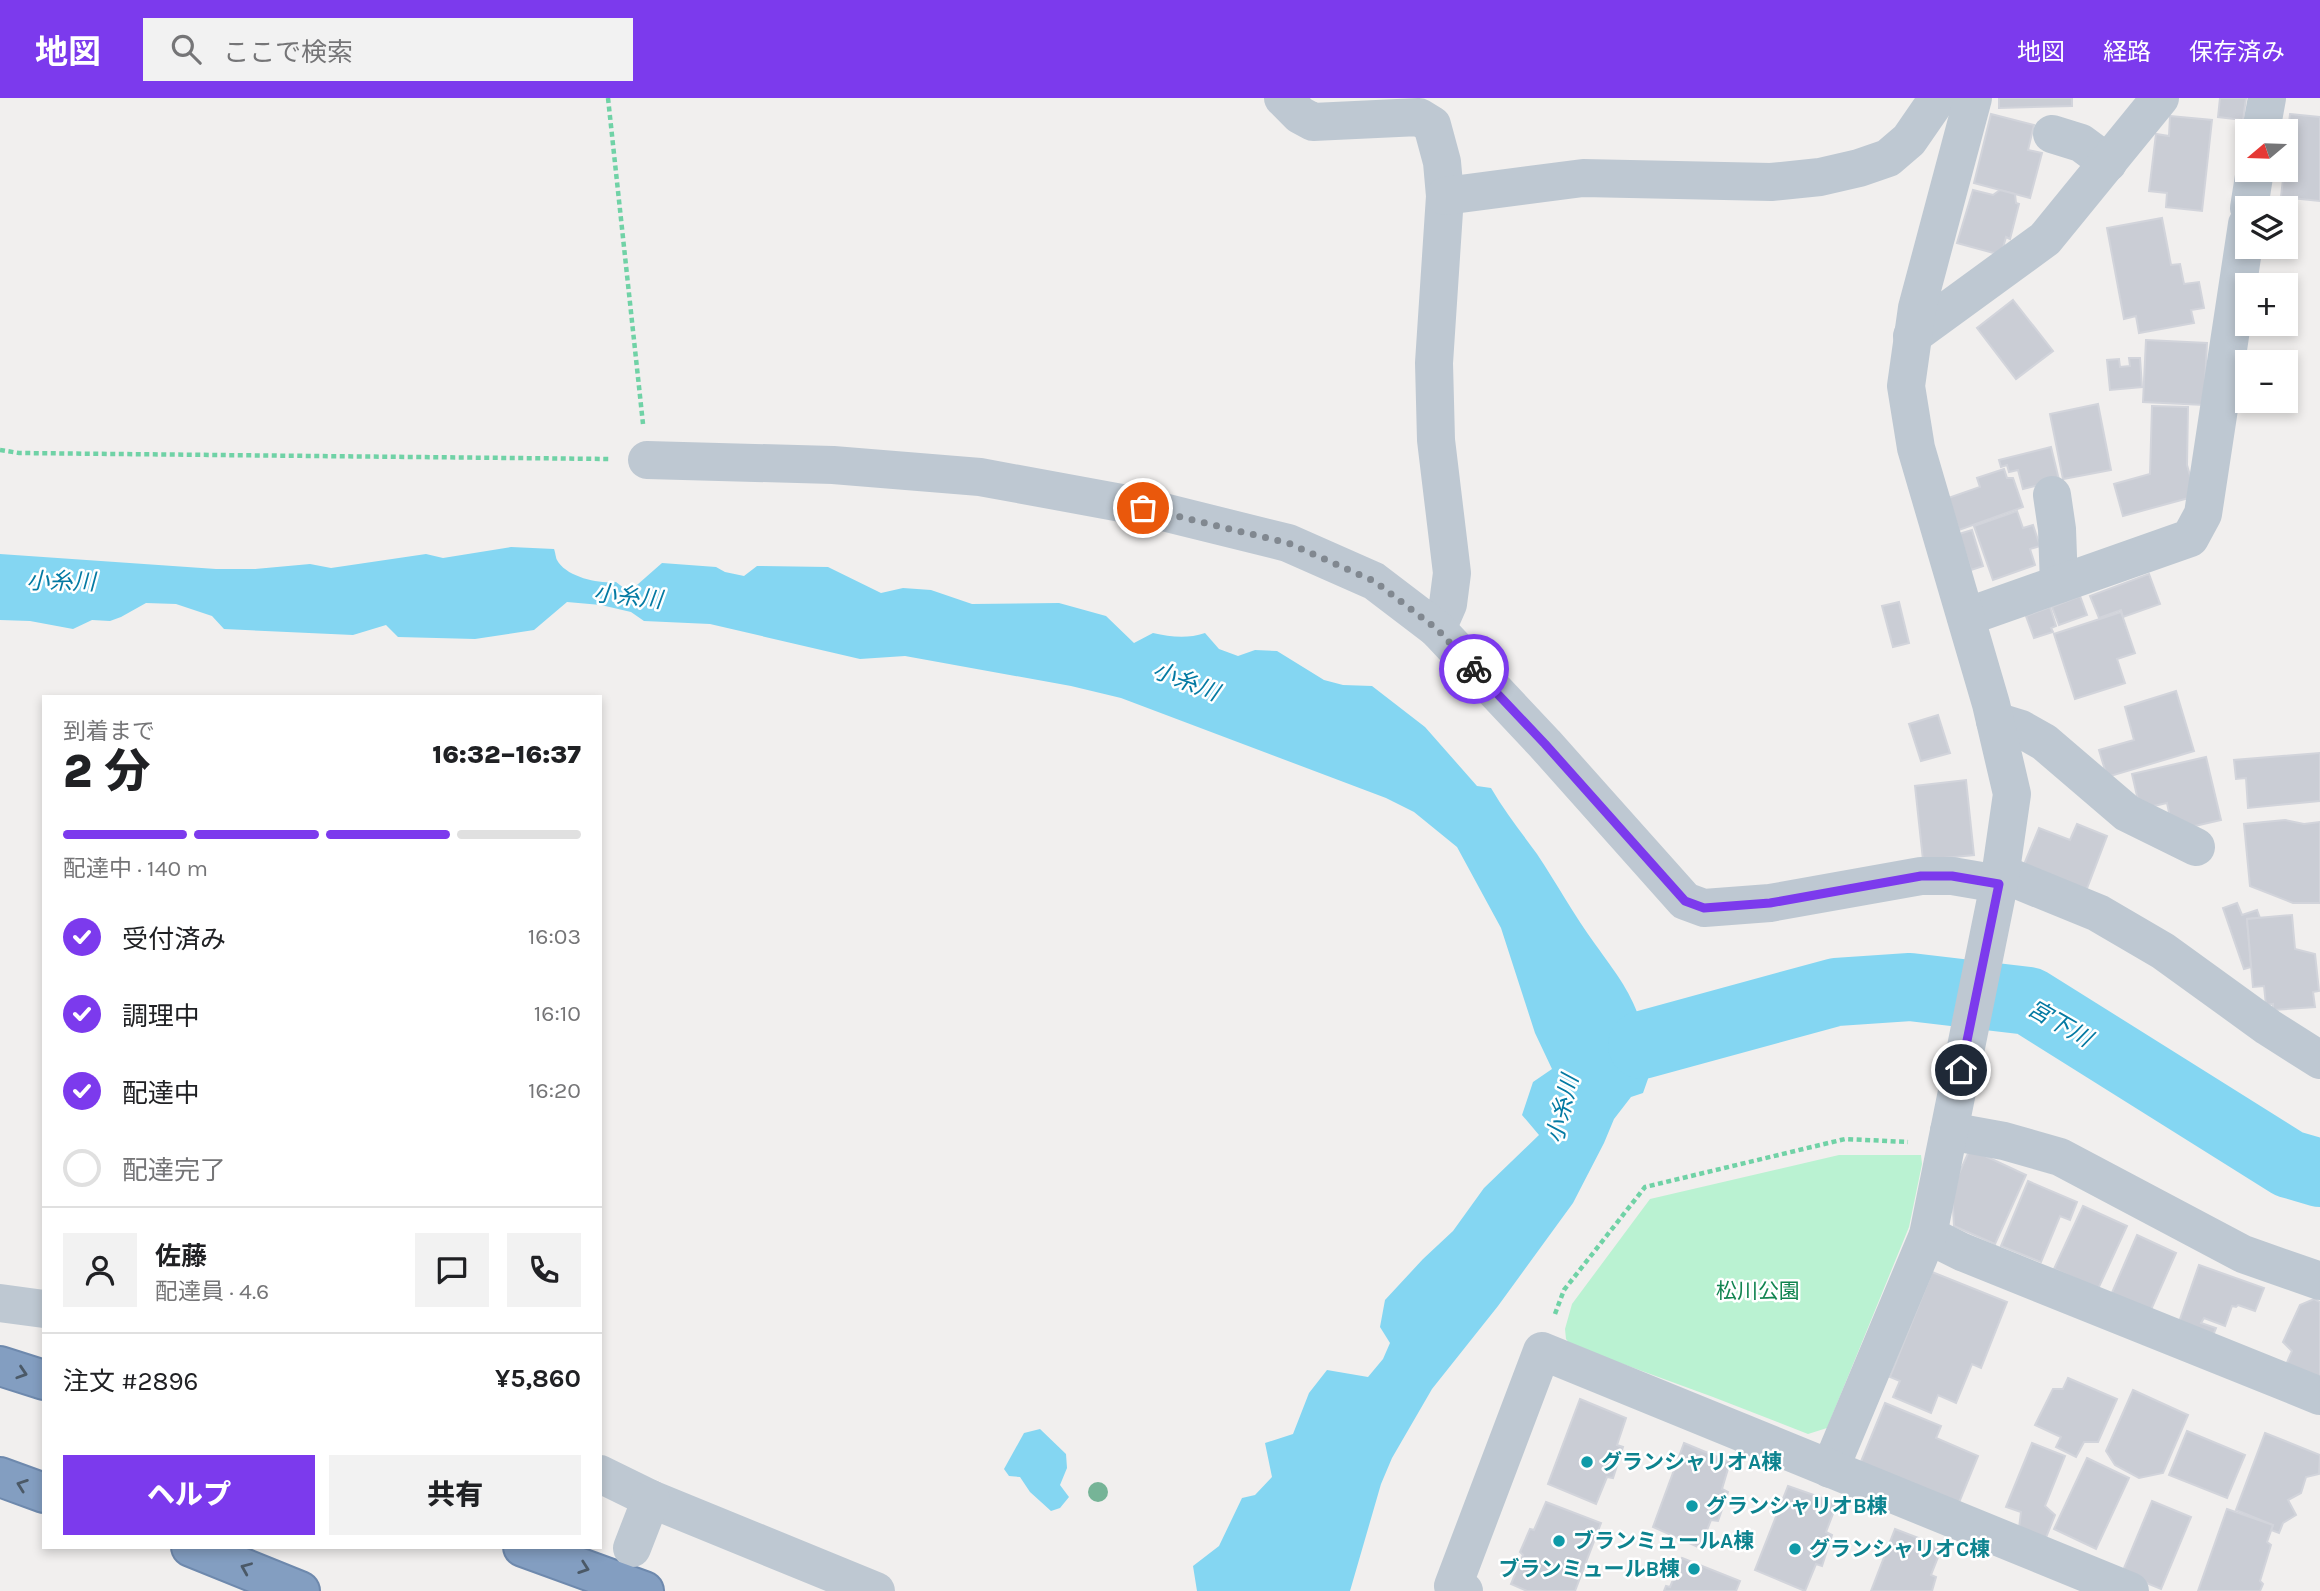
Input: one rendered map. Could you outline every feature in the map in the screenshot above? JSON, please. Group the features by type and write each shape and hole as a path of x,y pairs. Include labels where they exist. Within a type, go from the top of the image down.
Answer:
{"highway":[{"path":"0,1366 42,1379"},
{"path":"0,1477 42,1492"},
{"path":"196,1549 300,1591"},
{"path":"528,1549 644,1591"}],"street":[{"path":"1283,98 1300,115 1313,122 1419,117 1432,125 1442,162 1445,196 1434,376 1436,440 1452,573 1448,604 1437,629"},
{"path":"1445,196 1583,178 1771,182 1820,177 1888,158 1909,141 1938,98"},
{"path":"1830,1469 1928,1235 1997,890 2012,794 1966,617 1916,448 1906,386 1917,308 1973,98"},
{"path":"1912,336 2045,239 2160,98"},
{"path":"2263,119 2267,98"},
{"path":"2052,134 2081,143 2108,163"},
{"path":"1966,617 2190,538 2203,514 2242,259"},
{"path":"647,460 833,465 980,477 1143,508 1288,543 1374,581 1437,629 1545,744 1685,901 1704,908 1770,903 1921,876 1952,876 1997,890 2098,913 2163,951 2268,1027 2320,1060"},
{"path":"2052,495 2058,540 2059,584"},
{"path":"1995,722 2021,729 2044,742 2127,813 2196,848"},
{"path":"1951,1124 2060,1157 2243,1254 2320,1281"},
{"path":"1928,1235 1962,1252 2320,1396"},
{"path":"0,1303 42,1310"},
{"path":"1464,1591 1453,1586 1542,1351 2130,1591"},
{"path":"602,1475 651,1499 876,1591"},
{"path":"632,1548 651,1499"}],"path":[{"path":"0,450 19,453 647,460 608,98"},
{"path":"1542,1351 1564,1290 1646,1187 1845,1139 1951,1124"}],"green space":[{"name":"松川公園","path":"1839,1155 1921,1155 1922,1164 1909,1227 1827,1428 1808,1434 1571,1345 1566,1339 1565,1329 1572,1304 1650,1199"}],"water":[{"name":"小糸川","path":"511,547 554,549 557,560 568,571 592,580 616,582 629,592 662,563 716,567 744,576 757,566 828,567 881,593 903,588 931,590 972,604 1059,603 1106,616 1134,643 1153,633 1179,637 1205,633 1219,649 1238,656 1255,650 1277,651 1324,680 1343,685 1372,686 1425,727 1477,786 1491,788 1624,986 1644,1032 1671,1033 1710,1015 1718,1018 1733,1015 1716,1041 1697,1054 1680,1057 1650,1052 1649,1076 1643,1093 1631,1097 1614,1119 1573,1203 1498,1306 1432,1389 1392,1458 1381,1484 1350,1591 1197,1591 1193,1566 1219,1546 1242,1498 1255,1495 1272,1477 1265,1443 1293,1434 1309,1393 1327,1370 1368,1377 1383,1359 1390,1343 1380,1327 1385,1300 1453,1231 1484,1188 1539,1135 1522,1115 1533,1082 1552,1069 1535,1033 1501,928 1457,847 1414,812 1386,798 1121,698 1071,686 905,656 860,659 710,624 644,621 631,612 601,605 567,602 534,630 475,639 398,637 386,625 353,635 224,629 212,616 176,604 146,603 110,621 92,620 73,629 30,621 0,620 0,554 216,569 310,564 331,568 426,554 443,558"},
{"path":"1040,1429 1066,1454 1067,1468 1060,1485 1069,1497 1060,1508 1051,1511 1030,1492 1020,1477 1009,1476 1004,1469 1024,1433"}],"building":[{"path":"1999,98 2072,98 2072,106 1999,108"},
{"path":"2220,98 2246,98 2243,119 2218,117"},
{"path":"1991,114 2034,125 2028,150 2042,153 2030,198 1974,183"},
{"path":"2290,114 2320,117 2320,201 2298,199 2298,196 2281,196 2283,182 2298,182 2298,119 2289,119"},
{"path":"2170,116 2212,120 2202,211 2166,207 2167,193 2149,191 2156,134 2169,136"},
{"path":"1973,190 1993,195 2000,190 2015,194 2016,203 2019,204 2010,239 2006,237 2001,255 1957,243"},
{"path":"2162,218 2171,265 2180,264 2184,284 2199,282 2204,308 2191,310 2194,323 2139,333 2136,316 2124,319 2107,228"},
{"path":"2013,300 2053,351 2016,379 1977,328"},
{"path":"2146,340 2207,343 2204,405 2143,402"},
{"path":"2129,358 2140,358 2142,387 2110,390 2107,360 2119,359 2120,367 2130,366"},
{"path":"2098,404 2111,470 2063,479 2050,414"},
{"path":"2152,406 2188,407 2187,465 2196,496 2123,516 2114,484 2150,474"},
{"path":"2051,447 2059,480 2023,489 2018,470 2009,472 2007,465 2001,467 1999,460"},
{"path":"2004,469 2007,478 2013,478 2023,507 1959,530 1948,498 1980,487 1977,478"},
{"path":"2017,511 2023,528 2033,525 2040,546 2030,549 2035,565 1993,580 1974,526"},
{"path":"1972,530 1983,566 1971,570 1959,534"},
{"path":"2149,574 2160,604 2123,617 2121,610 2099,618 2090,596"},
{"path":"2080,596 2087,615 2059,625 2052,607"},
{"path":"1899,602 1909,643 1893,647 1882,606"},
{"path":"2050,607 2056,626 2051,628 2053,632 2034,638 2026,616"},
{"path":"2121,612 2135,653 2117,659 2125,683 2075,699 2054,634"},
{"path":"2176,691 2194,751 2107,777 2099,750 2134,740 2125,707"},
{"path":"1938,715 1950,753 1921,761 1909,724"},
{"path":"2320,753 2320,801 2248,808 2246,778 2236,779 2234,760"},
{"path":"2206,757 2221,820 2173,831 2167,803 2140,809 2132,774"},
{"path":"1966,780 1974,855 1923,860 1915,786"},
{"path":"2285,820 2304,824 2320,822 2320,903 2293,903 2250,886 2244,824"},
{"path":"2077,824 2107,836 2086,891 2023,867 2039,828 2070,840"},
{"path":"2237,903 2242,915 2257,910 2260,918 2247,919 2251,967 2244,969 2223,908"},
{"path":"2292,915 2295,949 2315,954 2319,991 2313,992 2315,1007 2273,1010 2273,1004 2266,1005 2264,986 2253,987 2247,919"},
{"path":"1970,1149 2026,1175 1995,1244 1954,1226 1952,1189"},
{"path":"2028,1181 2077,1202 2070,1220 2060,1216 2041,1262 2001,1246"},
{"path":"2083,1206 2127,1226 2098,1289 2054,1269"},
{"path":"2137,1235 2176,1253 2150,1312 2111,1295"},
{"path":"2199,1265 2264,1288 2255,1311 2238,1305 2232,1306 2225,1326 2204,1318 2201,1323 2216,1328 2212,1338 2178,1325"},
{"path":"1932,1272 2007,1302 1981,1368 1972,1364 1956,1403 1938,1395 1931,1413 1893,1397 1900,1381 1890,1377"},
{"path":"2314,1299 2320,1302 2320,1383 2285,1367 2292,1351 2283,1342 2300,1305"},
{"path":"2068,1378 2117,1399 2098,1442 2084,1442 2076,1457 2056,1447 2061,1437 2035,1425 2053,1389 2063,1389"},
{"path":"2133,1390 2188,1415 2163,1473 2139,1478 2115,1465 2106,1451"},
{"name":"グランシャリオA棟","path":"1580,1399 1626,1418 1617,1445 1623,1447 1613,1478 1607,1477 1596,1504 1548,1484"},
{"path":"1885,1403 1941,1426 1936,1438 1978,1456 1958,1505 1860,1464"},
{"path":"2187,1431 2245,1455 2227,1498 2169,1475"},
{"path":"2265,1433 2320,1455 2319,1474 2306,1477 2301,1493 2288,1500 2296,1515 2283,1523 2279,1533 2271,1530 2273,1525 2236,1510"},
{"name":"グランシャリオB棟","path":"1684,1443 1730,1462 1722,1489 1728,1492 1718,1521 1711,1520 1700,1548 1653,1527"},
{"path":"2032,1443 2065,1456 2045,1506 2055,1515 2043,1545 2018,1536 2021,1512 2006,1507"},
{"path":"2087,1458 2129,1478 2096,1549 2054,1529"},
{"name":"グランシャリオC棟","path":"1788,1486 1837,1503 1826,1532 1832,1535 1822,1566 1816,1564 1805,1591 1755,1570"},
{"path":"2152,1501 2191,1517 2161,1589 2122,1573"},
{"name":"ブランミュールA棟","path":"1546,1502 1601,1523 1575,1591 1527,1591 1511,1584 1523,1555 1520,1552 1530,1529 1534,1530"},
{"path":"2227,1509 2273,1525 2267,1542 2271,1545 2260,1581 2263,1584 2260,1591 2198,1591"},
{"path":"1895,1529 1942,1547 1931,1575 1936,1577 1932,1591 1871,1591"},
{"name":"ブランミュールB棟","path":"1682,1558 1740,1581 1736,1591 1664,1591 1666,1586 1670,1587"}],"waterway":[{"name":"宮下川","path":"1642,1045 1836,992 1910,987 2029,1001 2289,1164 2320,1173"}],"way so far":[{"path":"1143,508 1288,543 1374,581 1437,629 1474,669"}],"place":[{"name":"グランシャリオA棟","path":"1587,1462"},
{"name":"グランシャリオB棟","path":"1692,1506"},
{"name":"ブランミュールA棟","path":"1559,1541"},
{"name":"グランシャリオC棟","path":"1795,1549"},
{"name":"ブランミュールB棟","path":"1694,1569"}],"route":[{"path":"1474,669 1685,901 1704,908 1770,903 1921,876 1952,876 1999,884 1961,1070"}]}
